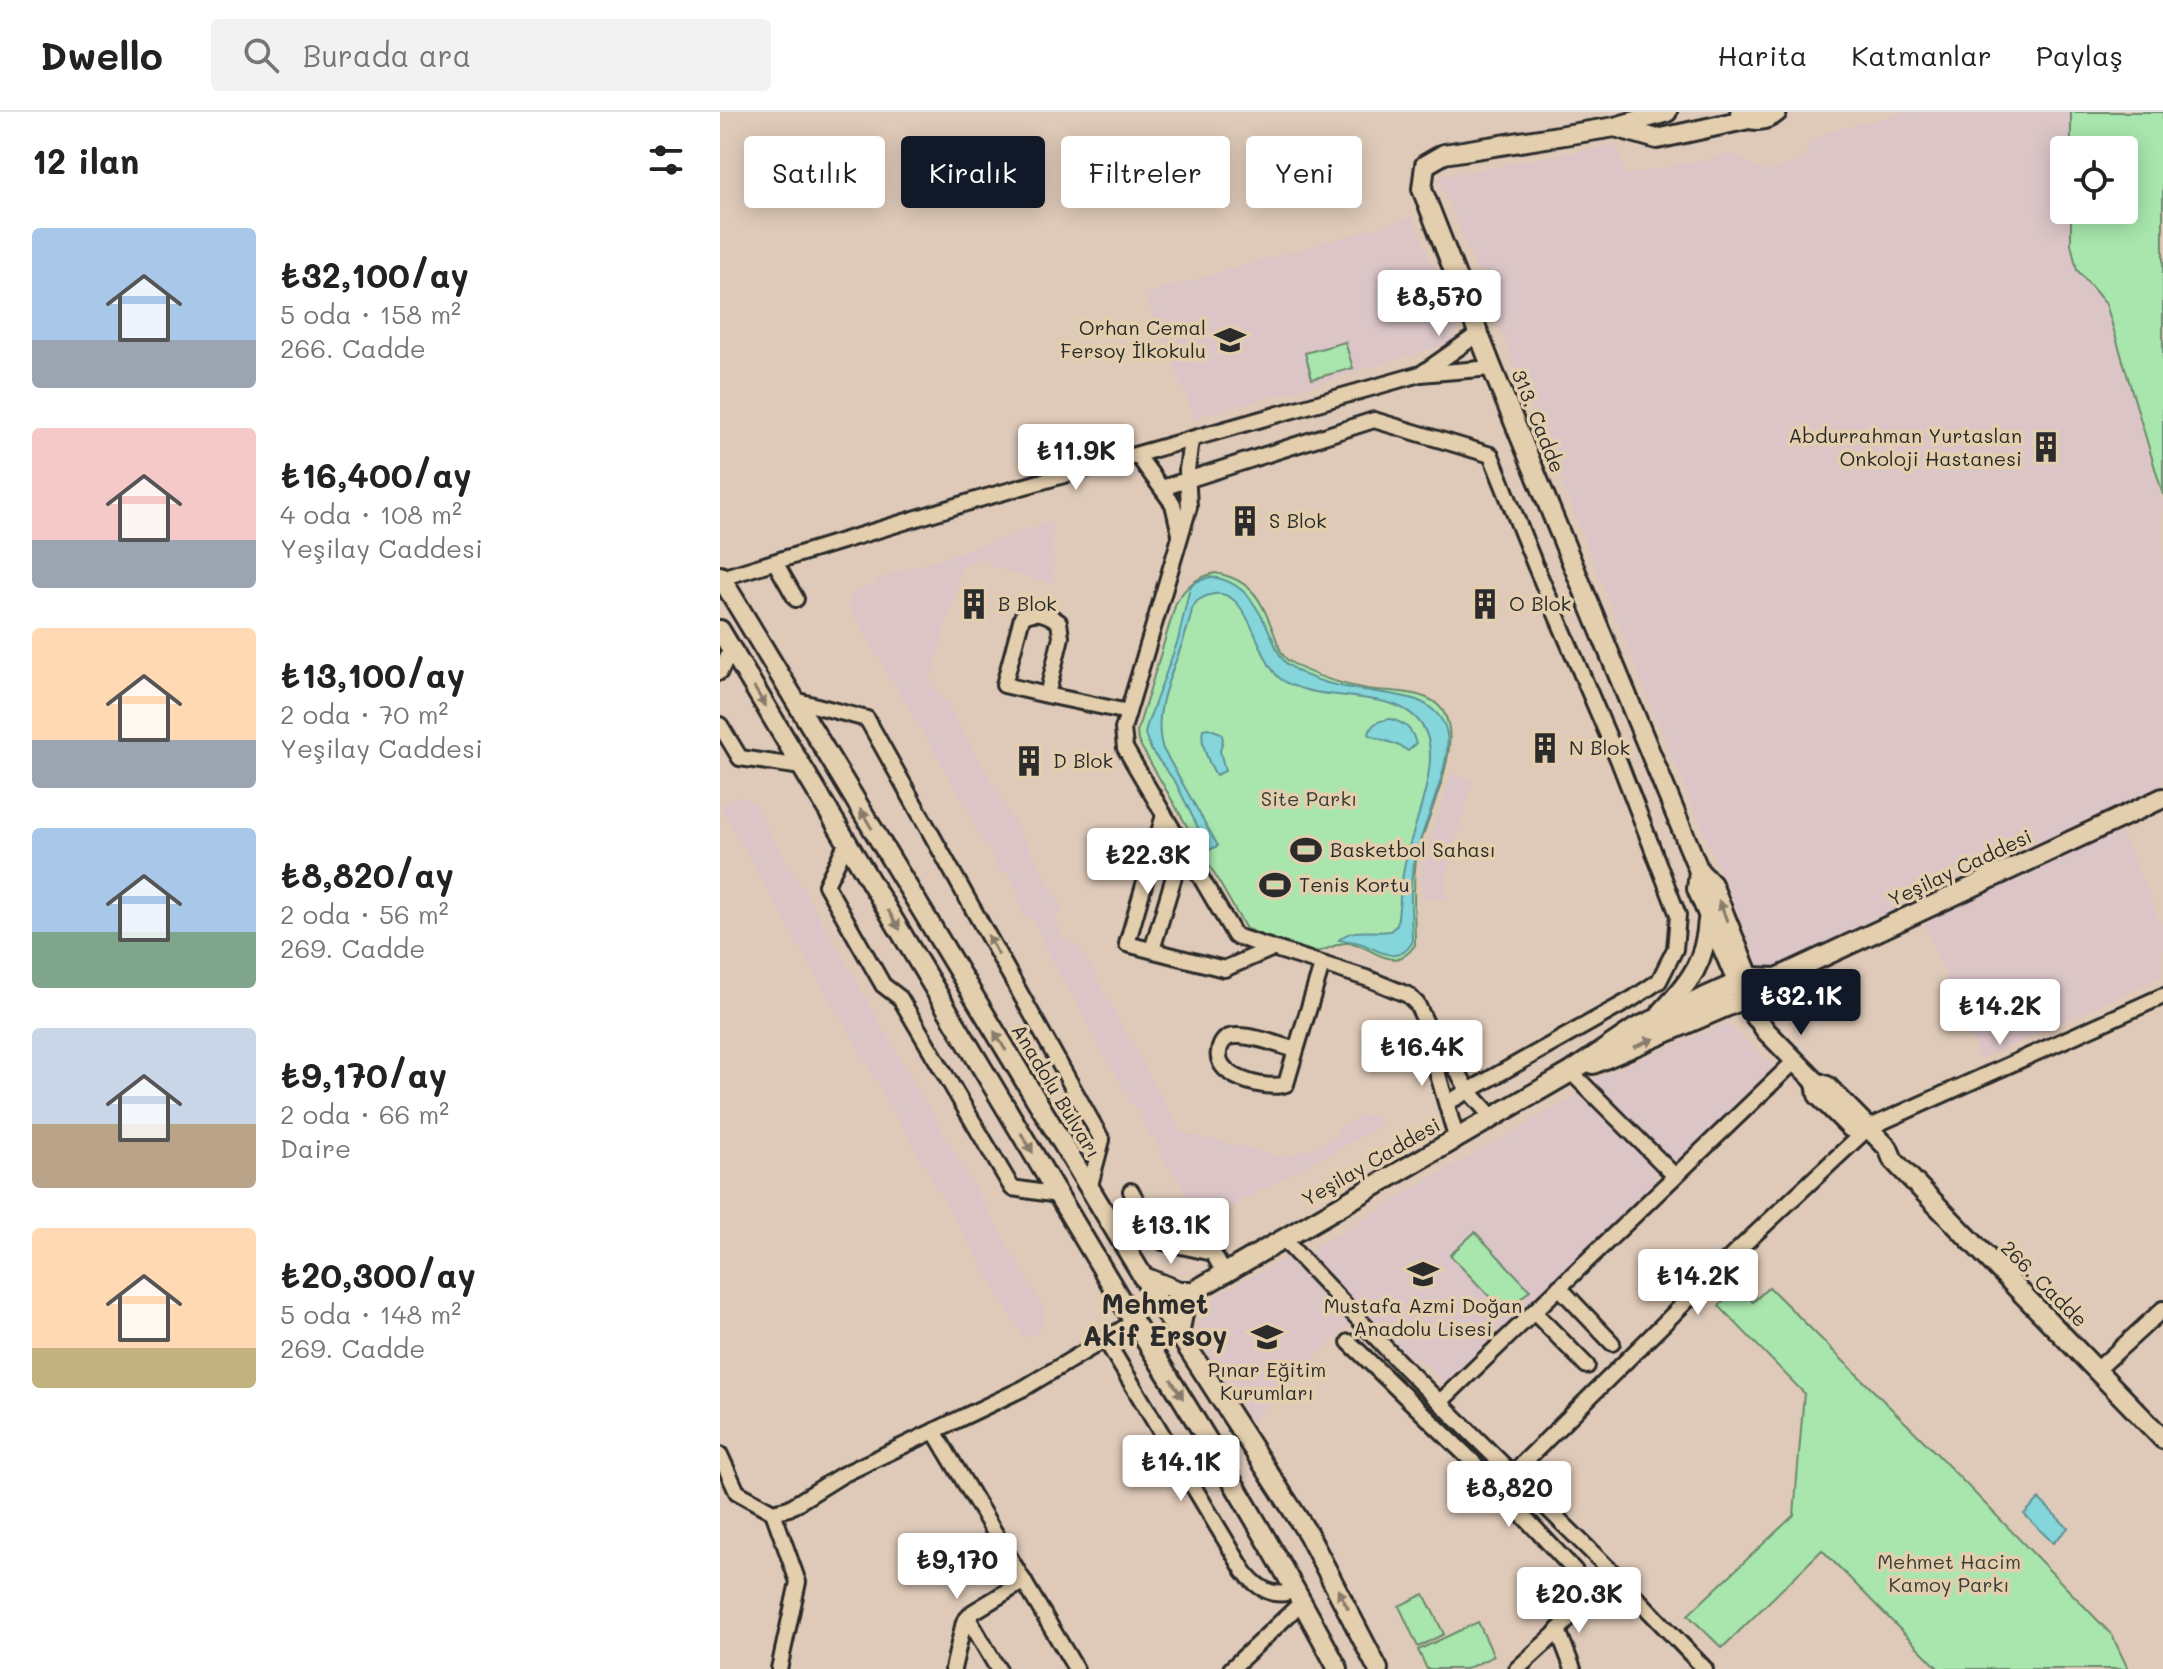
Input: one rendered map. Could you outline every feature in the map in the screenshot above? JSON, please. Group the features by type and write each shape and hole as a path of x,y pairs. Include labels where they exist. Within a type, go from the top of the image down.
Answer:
{"main road":[{"path":"1615,127 1633,112"},
{"name":"313. Cadde","path":"1667,112 1615,127 1444,154 1425,165 1422,189 1478,334 1699,871 1712,884 1747,988"},
{"name":"313. Cadde","path":"1615,127 1657,139 1744,115 1764,120 1776,112 1786,112"},
{"name":"Anadolu Bulvarı","path":"721,577 1142,1276 1308,1534 1378,1669"},
{"path":"720,630 1134,1322 1204,1432 1338,1669"},
{"name":"Yeşilay Caddesi","path":"1571,1072 1615,1040 1657,1018 1777,978 2163,798"},
{"name":"313. Cadde","path":"1699,871 1697,889 1708,917 1747,988"},
{"path":"1657,1018 1689,984 1707,940 1708,917"},
{"name":"Yeşilay Caddesi","path":"1194,1291 1571,1072 1747,988"},
{"name":"266. Cadde","path":"1747,988 1756,1018 1816,1082 1818,1095 1888,1148 1893,1160 2163,1439"},
{"path":"1142,1276 1179,1291 1194,1291"},
{"path":"1179,1335 1185,1303 1194,1291"}],"street":[{"path":"1420,374 1478,334"},
{"path":"721,577 976,500 1420,374 1492,368"},
{"path":"1162,488 1374,420 1491,455 1618,759 1678,915 1675,949 1659,981 1447,1103"},
{"path":"1191,440 1189,507 1123,729 1125,748 1235,936 1408,995 1417,1004 1431,1034 1441,1042 1468,1090 1491,1116"},
{"path":"1138,456 1173,504 1181,539"},
{"path":"775,562 796,599"},
{"path":"1047,695 1061,637 1059,622 1048,614 1032,612 1022,617 1004,685 1047,695 1128,712"},
{"path":"720,672 731,649"},
{"path":"794,700 867,719 1102,1140 1089,1189"},
{"path":"720,725 740,758 802,767"},
{"path":"1164,815 1127,944 1224,969 1271,949"},
{"path":"1152,950 1175,873 1156,841"},
{"path":"847,842 826,885 883,985 900,998 1012,1188 1058,1195"},
{"path":"1296,1050 1238,1035 1228,1037 1222,1043 1218,1056 1228,1074 1277,1088 1286,1084 1322,965"},
{"path":"1513,1473 1863,1131 2163,996"},
{"path":"1431,1034 1430,1047 1456,1137"},
{"path":"1440,1402 1795,1061"},
{"path":"1571,1072 1675,1176"},
{"path":"1131,1191 1156,1236 1163,1242 1213,1253 1224,1273"},
{"path":"1283,1239 1705,1669"},
{"path":"1559,1287 1612,1343"},
{"path":"2098,1369 2163,1309"},
{"path":"1534,1312 1587,1366"},
{"path":"773,1512 789,1508 842,1475 1024,1388 1134,1322"},
{"path":"1105,1339 1244,1571 1272,1593 1298,1596"},
{"path":"1349,1342 1471,1460 1575,1571"},
{"path":"934,1431 1076,1669"},
{"path":"1471,1460 1485,1446"},
{"path":"720,1455 737,1492 773,1512 798,1582 779,1669"},
{"path":"1517,1669 1558,1630 1611,1571"},
{"path":"953,1669 964,1622 973,1612 1024,1581"},
{"path":"1231,1669 1298,1596"},
{"path":"968,1618 998,1669"},
{"path":"1558,1630 1573,1669"}],"shaded area":[{"path":"1907,112 2071,112 2071,136 2050,136 2050,224 2071,224 2071,244 2077,270 2106,304 2163,502 2163,786 1763,973 1671,754 1439,177 1618,144 1625,175 1732,154 1766,172 1801,161 1810,143 1826,132"},
{"path":"1413,217 1458,329 1452,342 1195,418 1144,294"},
{"path":"1052,522 1054,584 992,567 992,562 979,559 977,564 970,562 968,568 963,566 930,681 937,683 934,691 940,693 939,699 946,701 1062,905 1055,925 1062,927 1060,935 1066,938 1065,941 1079,946 1181,1132 1288,1158 1289,1154 1296,1155 1298,1149 1309,1151 1336,1136 1335,1130 1363,1114 1375,1117 1382,1126 1236,1203 1235,1207 1208,1209 1194,1204 1183,1194 1171,1168 1167,1169 1158,1151 1161,1148 1154,1136 1151,1137 1137,1106 1134,1107 1079,1005 1060,977 1031,917 1025,919 1017,902 1021,899 1008,872 1001,875 970,813 848,606 849,598 858,590 877,583 876,579"},
{"path":"1451,774 1473,781 1445,876 1447,901 1436,897 1424,898 1421,877 1423,861"},
{"path":"739,796 753,802 1045,1310 1042,1328 1035,1334 1023,1338 720,807"},
{"path":"2119,826 2163,928 2163,976 1980,1059 1922,920"},
{"path":"1726,1023 1777,1069 1676,1164 1592,1079"},
{"path":"1580,1094 1657,1170 1653,1186 1447,1386 1416,1356 1408,1363 1305,1254"},
{"name":"Pınar Eğitim Kurumları","path":"1288,1257 1353,1320 1250,1423 1201,1343 1197,1331 1200,1317 1214,1297"}],"green space":[{"path":"2071,112 2163,112 2163,495 2106,304 2077,270 2071,244 2071,224 2138,224 2138,136 2071,136"},
{"path":"1345,342 1353,368 1312,379 1305,353"},
{"name":"Site Parkı","path":"1215,573 1238,581 1254,593 1265,611 1280,650 1300,668 1349,685 1420,695 1442,710 1449,728 1449,749 1416,860 1415,945 1400,958 1386,958 1348,943 1317,952 1304,951 1246,929 1138,741 1137,732 1176,603 1192,584"},
{"path":"1475,1232 1530,1290 1505,1313 1450,1255"},
{"name":"Mehmet Hacim Kamoy Parkı","path":"1738,1286 1753,1302 1769,1287 1935,1452 2112,1635 2128,1669 1939,1669 1822,1550 1722,1648 1688,1615 1794,1515 1804,1393 1719,1306"},
{"path":"1424,1594 1444,1634 1418,1647 1399,1606"},
{"path":"1478,1622 1494,1656 1466,1669 1427,1669 1418,1650"}],"water":[{"path":"1210,577 1222,579 1242,590 1262,616 1282,658 1301,673 1331,684 1416,700 1434,710 1442,721 1447,734 1445,762 1413,868 1412,943 1400,954 1387,954 1359,943 1339,940 1350,933 1390,931 1397,925 1404,866 1430,761 1426,733 1416,717 1401,707 1382,701 1319,693 1282,680 1272,670 1239,606 1228,596 1214,594 1197,601 1192,609 1164,696 1160,732 1163,749 1218,846 1209,850 1176,783 1151,750 1145,734 1147,725 1178,640 1190,587"},
{"path":"1390,719 1408,727 1412,734 1416,744 1408,751 1369,734 1376,723"},
{"path":"1203,729 1221,733 1223,739 1220,751 1225,771 1216,775 1203,740"},
{"path":"2039,1499 2068,1528 2053,1543 2024,1514"}],"place":[{"name":"Orhan Cemal Fersoy İlkokulu","path":"1230,340"},
{"name":"Abdurrahman Yurtaslan Onkoloji Hastanesi","path":"2046,447"},
{"name":"S Blok","path":"1245,521"},
{"name":"B Blok","path":"974,604"},
{"name":"O Blok","path":"1485,604"},
{"name":"N Blok","path":"1545,748"},
{"name":"D Blok","path":"1029,761"},
{"name":"Basketbol Sahası","path":"1306,850"},
{"name":"Tenis Kortu","path":"1275,885"},
{"name":"Mustafa Azmi Doğan Anadolu Lisesi","path":"1423,1274"},
{"name":"Pınar Eğitim Kurumları","path":"1267,1337"}],"district":[{"name":"Mehmet Akif Ersoy","path":"1155,1320"}]}
